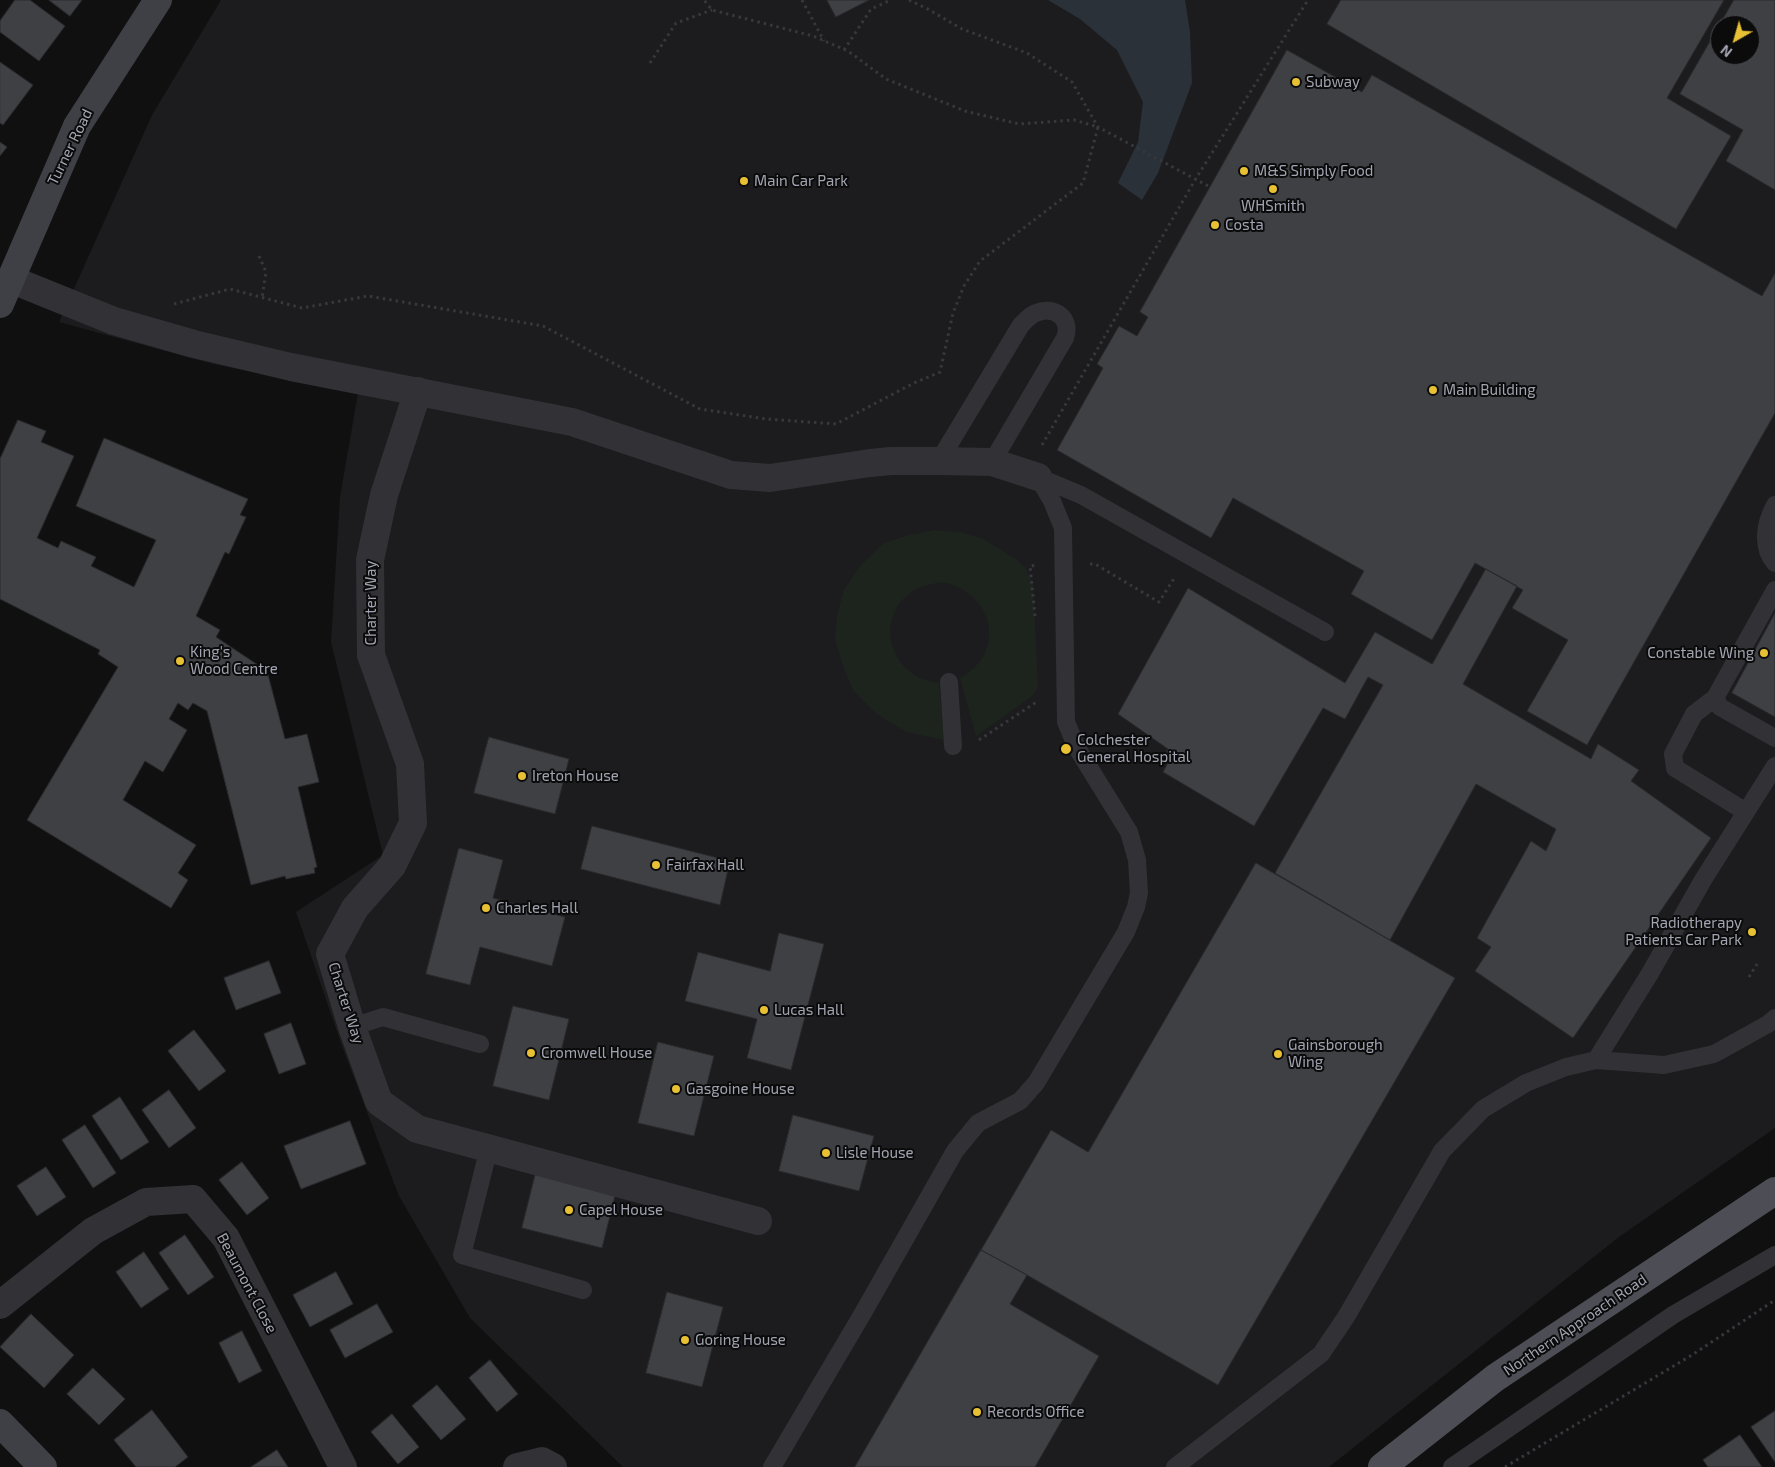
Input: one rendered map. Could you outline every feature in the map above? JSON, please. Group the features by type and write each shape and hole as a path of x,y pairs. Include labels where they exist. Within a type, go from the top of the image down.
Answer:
{"main road":[{"name":"Northern Approach Road","path":"1382,1467 1495,1378 1775,1191"}],"street":[{"name":"Turner Road","path":"0,304 77,126 158,0"},
{"path":"10,279 114,320 194,344 291,367 572,422 730,475 770,478 884,462 939,461 992,462 1031,475"},
{"name":"Charter Way","path":"418,391 384,495 370,560 371,655 410,764 413,823 392,866 355,908 330,954 352,1027 379,1102 417,1129 758,1221"},
{"name":"Beaumont Close","path":"0,1305 93,1231 146,1202 193,1198 226,1238 343,1467"},
{"path":"0,1423 42,1467"},
{"path":"517,1467 542,1461 553,1467"}],"lane":[{"path":"939,461 1021,325 1036,313 1044,311 1061,315 1067,322 1068,331 1065,338 992,462"},
{"path":"1031,475 1081,495 1325,632"},
{"path":"772,1467 955,1152 978,1123 1020,1101 1036,1083 1126,932 1136,907 1139,893 1138,860 1128,832 1077,748 1066,722 1063,528 1052,501 1031,475"},
{"path":"1775,505 1770,514 1766,530 1766,546 1775,563"},
{"path":"1746,812 1675,768 1673,754 1694,714 1715,698 1775,590"},
{"path":"949,682 953,746"},
{"path":"1715,698 1720,707 1775,738"},
{"path":"1596,1060 1649,975 1702,880 1775,766"},
{"path":"352,1027 383,1017 480,1044"},
{"path":"1175,1467 1321,1354 1346,1317 1442,1151 1483,1109 1526,1083 1566,1067 1596,1060 1664,1065 1714,1054 1768,1024 1775,1018"},
{"path":"489,1148 462,1255 583,1290"},
{"path":"1452,1467 1673,1315 1775,1255"}],"path":[{"path":"704,0 712,10"},
{"path":"802,0 825,41"},
{"path":"844,50 871,9 891,0"},
{"path":"172,305 230,289 302,308 368,296 543,326 700,409 766,419 836,424 914,383 940,372 952,313 964,286 980,261 1084,183 1098,127 1072,82 1027,53 962,29 909,0"},
{"path":"1031,475 1195,180 1308,0"},
{"path":"650,62 676,23 712,10 825,41 844,50 886,80 965,111 1020,124 1074,120 1098,127 1210,188"},
{"path":"258,256 266,272 262,298"},
{"path":"1749,977 1757,964"},
{"path":"1505,1467 1692,1355 1775,1300"}],"shaded area":[{"name":"Colchester General Hospital","path":"221,0 1775,0 1775,1128 1619,1237 1329,1467 623,1467 470,1318 399,1196 342,1046 296,912 383,855 331,642 340,497 358,393 213,364 59,322 152,115"},
{"path":"1048,0 1185,0 1190,32 1192,83 1158,173 1142,200 1118,183 1138,142 1143,102 1117,50 1080,19"},
{"path":"935,530 960,532 983,539 1016,559 1027,570 1033,584 1038,687 1032,696 976,736 960,678 973,670 982,659 989,635 988,622 983,610 975,599 963,590 948,583 920,587 906,596 896,609 891,623 891,638 895,653 905,667 920,678 939,683 944,740 907,732 878,715 853,690 835,639 837,615 844,590 860,566 884,543 909,535"}],"building":[{"path":"15,0 30,0 65,26 39,61 0,32 0,21"},
{"path":"49,0 82,0 70,16"},
{"path":"827,0 869,0 836,17"},
{"path":"1341,0 1724,0 1715,15 1710,15 1710,24 1667,98 1731,136 1676,229 1327,24"},
{"path":"1734,0 1775,0 1775,190 1726,161 1743,130 1680,94 1710,42 1710,65 1760,65 1760,15 1725,15"},
{"name":"Main Building","path":"1287,50 1362,92 1372,75 1762,296 1775,273 1775,413 1587,745 1527,711 1568,640 1512,608 1523,590 1475,563 1432,640 1351,594 1364,571 1233,498 1211,538 1057,450 1103,368 1097,364 1119,326 1137,336 1148,317 1140,312"},
{"path":"0,62 33,85 3,125 0,123"},
{"path":"0,142 7,147 0,156"},
{"name":"King's Wood Centre","path":"18,420 46,431 41,442 74,456 37,538 58,548 61,541 96,557 91,566 134,587 156,540 76,506 104,438 248,499 240,515 246,517 229,554 225,552 196,616 220,630 216,637 267,671 285,739 307,734 319,782 298,787 317,867 314,868 315,873 286,879 285,876 251,885 207,711 193,703 188,710 178,703 169,719 187,730 163,772 145,761 123,800 196,845 178,873 188,880 171,908 27,820 118,667 98,654 100,650 0,599 0,459"},
{"path":"1486,569 1517,586 1463,684 1591,759 1598,744 1639,770 1631,781 1711,838 1573,1038 1475,971 1491,947 1477,938 1531,841 1546,851 1556,829 1476,784 1390,940 1275,873 1383,685 1368,677 1345,719 1323,708 1254,826 1163,772 1169,761 1163,757 1168,749 1118,714 1188,588 1345,683 1375,632 1432,664"},
{"name":"Constable Wing","path":"1775,613 1775,717 1732,693"},
{"name":"Ireton House","path":"489,737 569,759 555,814 474,793"},
{"name":"Fairfax Hall","path":"592,826 730,861 720,905 581,869"},
{"name":"Charles Hall","path":"459,848 503,860 493,898 565,917 552,966 480,947 470,985 426,974"},
{"name":"Gainsborough Wing","path":"1256,863 1455,978 1218,1385 981,1250 1051,1130 1088,1152"},
{"name":"Lucas Hall","path":"779,933 824,944 791,1070 747,1058 757,1019 685,1001 698,952 770,971"},
{"path":"269,961 281,993 236,1010 224,978"},
{"name":"Cromwell House","path":"513,1006 569,1019 549,1100 493,1086"},
{"path":"291,1023 306,1064 279,1074 264,1034"},
{"path":"194,1030 226,1071 199,1091 168,1051"},
{"name":"Gasgoine House","path":"658,1042 714,1056 694,1136 638,1123"},
{"path":"169,1090 196,1128 169,1148 142,1110"},
{"path":"120,1097 149,1142 121,1160 92,1116"},
{"name":"Lisle House","path":"793,1115 874,1136 859,1191 779,1171"},
{"path":"350,1121 366,1164 301,1189 284,1146"},
{"path":"85,1125 116,1173 93,1188 62,1140"},
{"path":"242,1162 269,1198 247,1215 219,1180"},
{"path":"46,1167 66,1197 37,1216 17,1186"},
{"name":"Capel House","path":"536,1172 616,1192 602,1248 522,1228"},
{"path":"185,1235 214,1277 188,1295 159,1253"},
{"name":"Records Office","path":"981,1250 1027,1275 1010,1304 1099,1356 1035,1467 855,1467"},
{"path":"144,1252 169,1289 141,1308 116,1272"},
{"path":"336,1272 353,1304 310,1327 293,1295"},
{"name":"Goring House","path":"667,1292 723,1307 702,1387 646,1373"},
{"path":"377,1304 393,1332 345,1358 330,1330"},
{"path":"31,1314 74,1355 44,1388 0,1347"},
{"path":"242,1331 262,1371 239,1383 219,1343"},
{"path":"490,1360 518,1394 497,1412 469,1378"},
{"path":"93,1368 125,1399 99,1425 67,1394"},
{"path":"437,1385 466,1419 441,1440 412,1406"},
{"path":"152,1410 188,1457 175,1467 136,1467 114,1440"},
{"path":"1775,1411 1775,1462 1751,1427"},
{"path":"392,1414 419,1447 398,1464 371,1432"},
{"path":"1740,1435 1762,1467 1708,1467 1703,1460"},
{"path":"277,1450 288,1467 251,1467"}],"place":[{"name":"Subway","path":"1296,82"},
{"name":"M&S Simply Food","path":"1244,171"},
{"name":"Main Car Park","path":"744,181"},
{"name":"WHSmith","path":"1273,189"},
{"name":"Costa","path":"1215,225"},
{"name":"Main Building","path":"1433,390"},
{"name":"Constable Wing","path":"1764,653"},
{"name":"King's Wood Centre","path":"180,661"},
{"name":"Colchester General Hospital","path":"1066,749"},
{"name":"Ireton House","path":"522,776"},
{"name":"Fairfax Hall","path":"656,865"},
{"name":"Charles Hall","path":"486,908"},
{"name":"Radiotherapy Patients Car Park","path":"1752,932"},
{"name":"Lucas Hall","path":"764,1010"},
{"name":"Cromwell House","path":"531,1053"},
{"name":"Gainsborough Wing","path":"1278,1054"},
{"name":"Gasgoine House","path":"676,1089"},
{"name":"Lisle House","path":"826,1153"},
{"name":"Capel House","path":"569,1210"},
{"name":"Goring House","path":"685,1340"},
{"name":"Records Office","path":"977,1412"}]}
